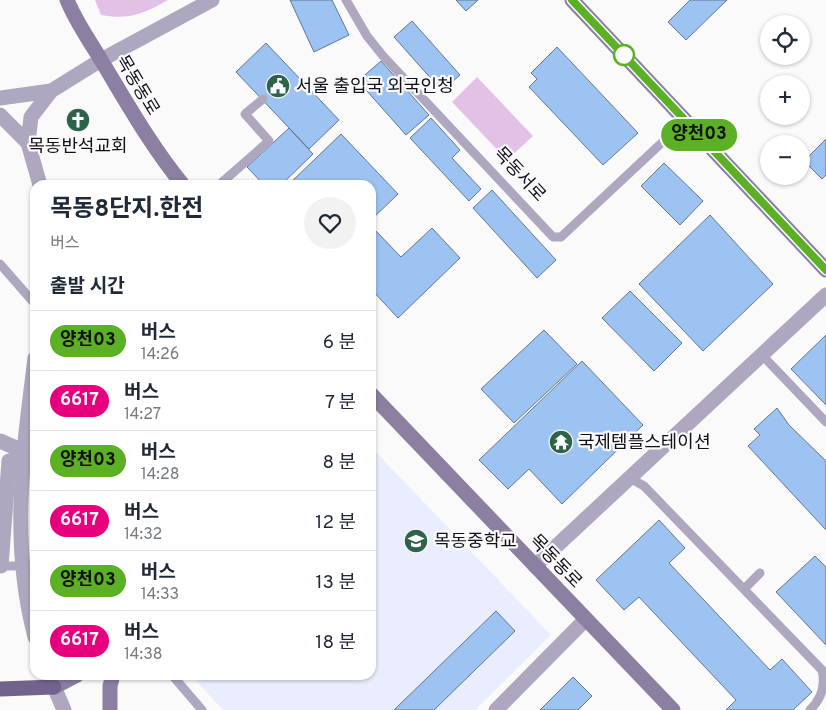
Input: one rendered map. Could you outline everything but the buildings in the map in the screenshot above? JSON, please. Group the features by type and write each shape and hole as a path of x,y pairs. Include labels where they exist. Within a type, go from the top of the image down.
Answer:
{"main road":[{"name":"목동동로","path":"67,0 75,20 157,153 180,180"},
{"path":"572,0 826,270"},
{"name":"목동동로","path":"376,399 673,710"},
{"path":"110,710 112,680"},
{"path":"0,690 51,681"}],"street":[{"path":"39,180 28,143 31,117 51,91 101,60 212,0"},
{"path":"0,98 51,91"},
{"path":"0,114 28,143"},
{"path":"535,566 826,295"},
{"path":"30,415 19,526 21,566 30,612"},
{"path":"0,441 26,460"},
{"path":"0,566 8,462 26,460"},
{"path":"496,710 586,619"},
{"path":"51,681 64,710"}],"lane":[{"name":"목동서로","path":"346,0 383,56 553,237 561,237 685,121"},
{"path":"225,180 269,141 245,114 263,100"},
{"path":"0,264 30,298"},
{"path":"762,354 826,422"},
{"path":"630,478 644,486 822,670 825,676 824,699 810,710"},
{"path":"0,566 21,566"},
{"path":"744,589 760,573"},
{"path":"176,680 202,710"}],"shaded area":[{"path":"95,0 168,0 136,15 120,17 101,15"},
{"path":"477,77 533,136 507,160 452,102"},
{"name":"목동중학교","path":"376,452 551,635 475,710 223,710 196,680 376,680"}],"bus line":[{"name":"양천03","path":"572,0 826,270"}],"place":[{"name":"서울 출입국 외국인청","path":"278,86"},
{"name":"목동반석교회","path":"78,120"},
{"name":"국제템플스테이션","path":"561,442"},
{"name":"목동중학교","path":"416,541"}]}
